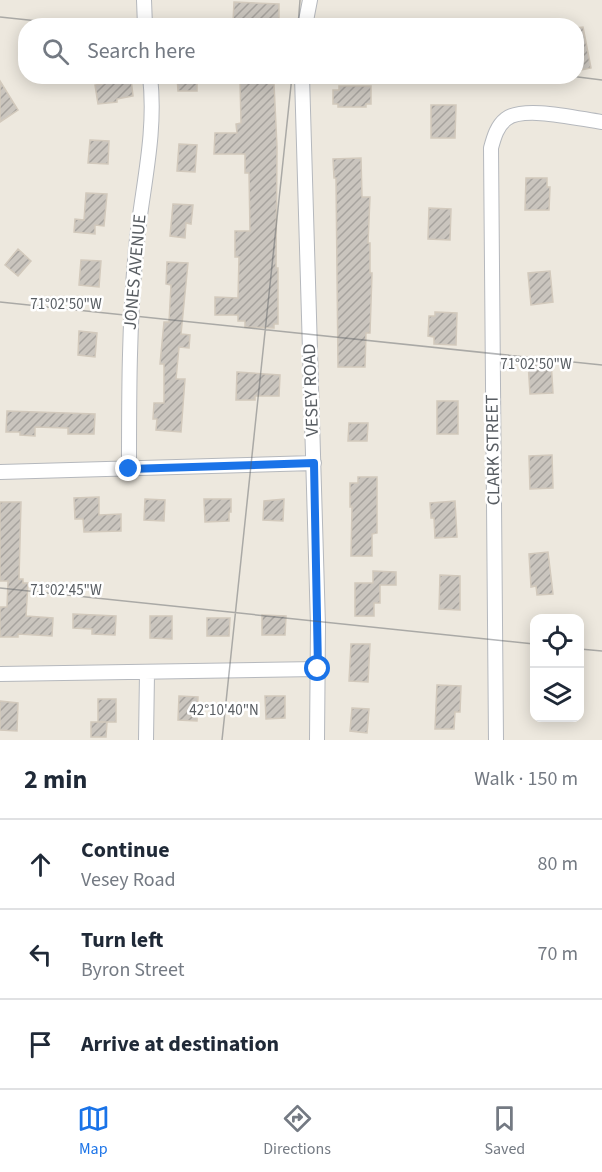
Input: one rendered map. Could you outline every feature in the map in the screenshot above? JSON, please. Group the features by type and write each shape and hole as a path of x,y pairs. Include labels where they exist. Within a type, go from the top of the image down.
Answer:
{"street":[{"path":"144,0 145,18"},
{"path":"307,18 310,0"},
{"name":"JONES AVENUE","path":"129,469 131,313 136,249 152,121 150,84"},
{"name":"VESEY ROAD","path":"302,84 314,463 317,740"},
{"name":"CLARK STREET","path":"496,740 492,148 496,131 501,124 515,114 532,113 602,122"},
{"path":"0,472 314,463"},
{"path":"0,674 318,669"},
{"path":"146,740 147,673"}],"building":[{"path":"234,2 279,4 279,18 233,18"},
{"path":"584,32 591,68 584,69"},
{"path":"0,81 18,110 0,122"},
{"path":"132,84 133,96 117,99 117,102 98,104 95,85"},
{"path":"178,84 197,84 197,91 178,91"},
{"path":"240,84 274,84 277,147 278,324 274,324 274,328 245,327 245,321 238,321 238,315 215,315 215,297 238,298 239,257 235,257 235,231 250,231 249,173 245,173 245,154 214,154 215,133 237,133 236,124 241,123"},
{"path":"339,86 371,86 371,104 366,104 366,107 338,107 338,104 333,104 333,90 339,90"},
{"path":"431,105 456,105 455,138 431,138"},
{"path":"90,140 109,141 108,164 88,163"},
{"path":"179,144 197,145 195,172 177,171"},
{"path":"361,158 362,197 370,197 368,243 370,243 370,273 372,273 370,333 366,333 365,367 338,367 336,178 334,178 333,159"},
{"path":"526,178 547,178 547,187 550,187 549,210 525,210"},
{"path":"86,193 107,194 104,226 95,225 95,234 74,232 75,219 84,220"},
{"path":"173,204 193,205 191,224 186,223 185,238 170,236"},
{"path":"429,208 451,209 450,240 428,239"},
{"path":"18,249 31,261 18,276 5,265"},
{"path":"81,260 101,261 99,287 79,285"},
{"path":"167,262 188,263 181,334 190,335 189,348 179,347 176,379 185,379 181,432 156,430 157,419 153,419 154,403 164,403 164,364 160,364 164,322 169,322 171,285 166,284"},
{"path":"550,271 553,302 531,305 528,273"},
{"path":"435,312 457,313 456,345 434,344 434,337 428,336 429,316 435,316"},
{"path":"79,331 97,333 95,357 78,355"},
{"path":"551,361 553,393 530,394 528,362"},
{"path":"237,372 280,375 279,396 255,396 255,400 236,400"},
{"path":"437,401 458,401 458,434 437,434"},
{"path":"7,411 95,414 94,434 68,434 68,428 35,427 35,436 20,435 20,432 6,432"},
{"path":"349,423 368,423 367,441 348,441"},
{"path":"552,455 553,488 530,489 529,456"},
{"path":"358,477 377,477 377,533 372,534 372,556 351,556 350,483 358,483"},
{"path":"99,497 99,515 121,514 121,531 84,532 83,519 75,519 74,498"},
{"path":"145,499 165,500 164,521 144,520"},
{"path":"204,499 231,499 229,521 205,522"},
{"path":"284,499 283,521 263,520 264,501"},
{"path":"455,501 457,537 435,538 434,518 431,518 430,503"},
{"path":"0,502 21,502 19,579 23,579 23,583 28,583 26,616 53,618 52,636 18,634 18,637 0,637 0,607 7,607 8,581 0,581"},
{"path":"548,552 553,594 537,595 536,586 531,587 529,554"},
{"path":"373,571 396,572 396,585 380,585 380,603 374,603 374,616 355,616 355,583 373,583"},
{"path":"440,575 460,576 460,610 439,609"},
{"path":"73,614 116,616 115,635 92,634 92,629 73,628"},
{"path":"262,615 286,616 285,635 262,635"},
{"path":"150,616 172,616 172,639 150,638"},
{"path":"207,618 230,618 229,636 207,636"},
{"path":"351,644 370,644 368,682 349,681"},
{"path":"437,685 461,686 460,712 455,712 454,729 435,729"},
{"path":"179,696 198,697 197,721 178,720"},
{"path":"265,696 285,696 285,718 266,719"},
{"path":"98,699 116,699 116,722 98,722"},
{"path":"0,701 18,703 17,731 0,730"},
{"path":"352,708 369,709 367,733 350,731"},
{"path":"91,722 107,722 106,737 91,737"}],"route":[{"path":"129,469 314,463 318,669"}]}
